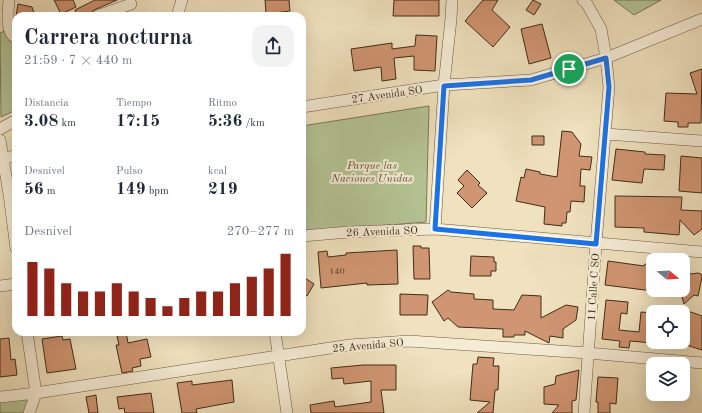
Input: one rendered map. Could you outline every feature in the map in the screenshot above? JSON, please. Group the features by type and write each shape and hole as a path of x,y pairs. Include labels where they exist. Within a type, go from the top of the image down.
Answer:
{"street":[{"path":"9,0 10,32 12,35"},
{"path":"178,12 182,0"},
{"path":"435,229 444,86 452,0"},
{"name":"11 Calle C SO","path":"582,0 587,4 601,29 609,87 584,413"},
{"path":"107,12 132,2"},
{"path":"130,12 132,2"},
{"name":"27 Avenida SO","path":"306,105 444,86 531,80 606,58 702,19"},
{"path":"0,129 12,122"},
{"path":"606,134 702,141"},
{"path":"0,140 3,158 12,190"},
{"path":"3,158 12,157"},
{"name":"26 Avenida SO","path":"306,236 349,232 435,229 702,252"},
{"path":"0,286 12,284"},
{"path":"28,336 36,393 29,413"},
{"path":"276,336 287,413"},
{"name":"25 Avenida SO","path":"0,397 36,393 350,345 409,341 588,353 702,363"}],"green space":[{"path":"614,0 661,0 634,15"},
{"path":"11,28 12,30 12,112 1,117 0,33"},
{"name":"Parque las Naciones Unidas","path":"429,106 426,222 306,232 306,125"},
{"path":"36,393 29,413 0,413 0,397"}],"building":[{"path":"54,0 73,0 76,7 65,12 60,12"},
{"path":"95,0 117,0 92,12 76,12 75,10"},
{"path":"265,0 289,0 290,11 266,12"},
{"path":"394,0 439,0 439,16 393,16"},
{"path":"483,0 498,0 492,10 510,27 493,47 465,21"},
{"path":"533,0 541,4 534,15 526,10"},
{"path":"18,4 32,7 34,12 17,12"},
{"path":"542,24 551,58 529,64 521,29"},
{"path":"416,35 437,36 435,71 414,70 414,56 394,58 396,79 382,81 381,67 354,71 351,49 392,43 392,49 415,46"},
{"path":"702,69 701,123 688,123 688,127 678,127 678,122 664,121 666,93 697,94 690,73"},
{"path":"562,131 572,132 581,144 579,156 592,157 590,170 581,169 580,186 585,186 584,202 571,201 570,212 567,212 566,223 562,223 562,226 544,224 545,207 516,201 521,177 524,178 526,169 540,172 540,174 557,177"},
{"path":"532,136 544,136 544,145 532,145"},
{"path":"616,149 645,152 645,154 665,155 664,170 644,169 642,183 612,180"},
{"path":"681,156 702,158 702,193 679,191"},
{"path":"467,170 480,183 478,185 487,193 472,208 457,193 464,186 458,180"},
{"path":"615,196 682,197 681,210 702,211 702,229 694,235 680,220 679,235 644,232 644,228 615,227"},
{"path":"413,246 429,248 430,279 414,279"},
{"path":"397,250 398,284 367,285 367,283 321,288 318,252 327,251 328,257 346,255 346,253"},
{"path":"471,256 494,257 494,262 496,262 496,271 491,271 491,276 470,276"},
{"path":"608,261 644,266 646,264 646,290 605,285"},
{"path":"698,273 701,274 702,277 698,296 694,295 684,304 682,297 690,297 690,274"},
{"path":"306,279 314,284 306,295"},
{"path":"448,290 451,292 474,294 474,299 493,300 493,309 514,310 522,295 541,296 541,318 566,305 578,307 576,320 563,329 563,338 550,336 549,343 525,331 525,335 503,337 503,329 458,327 448,318 444,321 432,302"},
{"path":"400,294 428,295 427,315 400,315"},
{"path":"606,300 628,302 627,314 621,313 619,330 639,332 641,312 646,312 646,342 630,341 629,348 619,347 620,341 602,339"},
{"path":"690,312 702,316 702,350 690,346"},
{"path":"62,336 63,340 70,339 76,369 47,373 42,339"},
{"path":"117,336 127,336 128,343 147,339 151,357 140,359 141,366 132,368 133,371 122,373 116,345 119,345"},
{"path":"9,338 11,360 15,359 17,375 0,377 0,339"},
{"path":"478,357 494,358 493,366 499,366 498,390 495,390 493,413 477,413 490,402 470,400 473,364 477,364"},
{"path":"363,365 396,365 396,390 381,390 384,413 311,413 310,405 334,401 335,407 371,402 371,381 344,384 343,378 332,379 331,368"},
{"path":"579,370 576,400 572,401 572,413 552,413 559,405 544,404 544,387 555,384 556,376"},
{"path":"598,377 618,378 616,404 610,403 610,413 598,413 598,402 596,402"},
{"path":"232,380 234,402 196,409 197,413 182,413 177,383 192,381 192,385"},
{"path":"151,393 154,413 125,413 124,408 119,409 117,397"},
{"path":"96,395 98,413 89,413 86,397"}],"route":[{"path":"606,58 609,87 596,244 435,229 444,86 531,80 569,69 606,58"}]}
